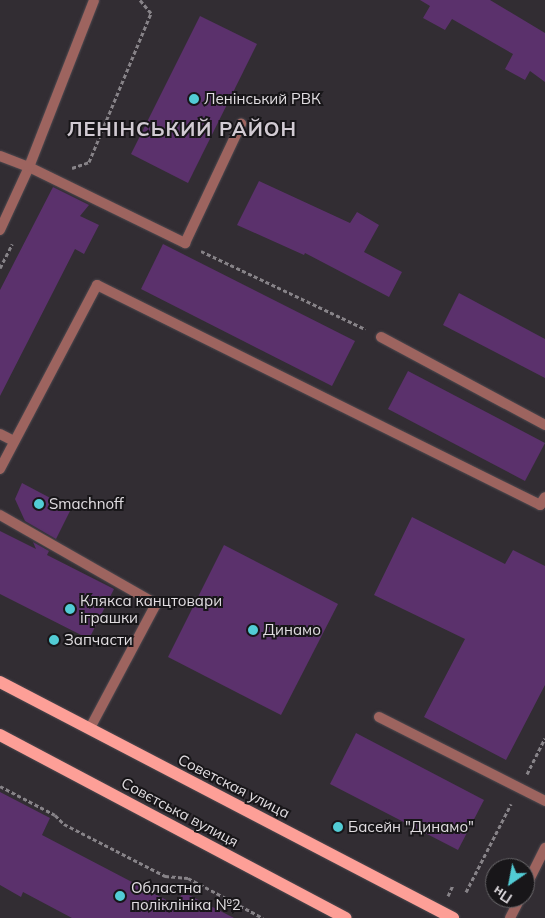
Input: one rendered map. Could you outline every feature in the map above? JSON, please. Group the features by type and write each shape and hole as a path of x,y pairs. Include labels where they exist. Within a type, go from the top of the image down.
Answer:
{"main road":[{"name":"Советская улица","path":"0,682 454,918"},
{"name":"Совєтська вулиця","path":"0,735 345,918"}],"street":[{"path":"0,230 29,167 94,0"},
{"path":"0,156 29,167 44,177 185,243 241,124"},
{"path":"0,469 97,285 540,505 545,497"},
{"path":"381,337 545,425"},
{"path":"0,434 14,441"},
{"path":"0,515 156,604 90,728"},
{"path":"379,717 545,801"},
{"path":"535,868 545,848"}],"path":[{"path":"44,177 89,162 151,13 140,0"},
{"path":"0,268 16,235"},
{"path":"185,243 381,337"},
{"path":"466,892 545,738"},
{"path":"0,786 55,815 64,824 156,872 188,878 263,918"}],"building":[{"path":"420,0 490,0 545,33 545,82 530,71 525,80 505,69 513,54 452,19 445,30 423,18 430,6"},
{"name":"Ленінський РВК","path":"200,16 257,44 188,183 131,154"},
{"path":"259,181 350,223 357,212 379,225 364,252 402,272 389,297 305,253 304,255 237,225"},
{"path":"53,187 89,205 80,216 99,225 84,254 75,249 0,396 0,290"},
{"path":"163,244 355,341 332,386 141,289"},
{"path":"459,293 545,339 545,378 443,325"},
{"path":"408,371 545,443 525,481 388,409"},
{"name":"Smachnoff","path":"22,483 71,509 56,539 25,521 15,499"},
{"path":"412,517 505,564 513,550 545,566 545,685 506,760 424,717 465,639 374,595"},
{"path":"0,531 36,549 33,542 49,551 47,555 114,589 89,639 0,594"},
{"name":"Динамо","path":"224,545 338,604 281,715 168,657"},
{"path":"356,733 484,800 458,850 330,784"},
{"path":"0,792 50,818 42,835 176,905 183,892 234,918 72,918 23,892 21,897 0,885"}],"place":[{"name":"Ленінський РВК","path":"194,99"},
{"name":"Smachnoff","path":"39,504"},
{"name":"Клякса канцтовари іграшки","path":"70,609"},
{"name":"Динамо","path":"253,630"},
{"name":"Запчасти","path":"54,640"},
{"name":"Басейн \"Динамо\"","path":"338,827"},
{"name":"Областна поліклініка №2","path":"120,896"}],"district":[{"name":"ЛЕНІНСЬКИЙ РАЙОН","path":"182,128"}]}
